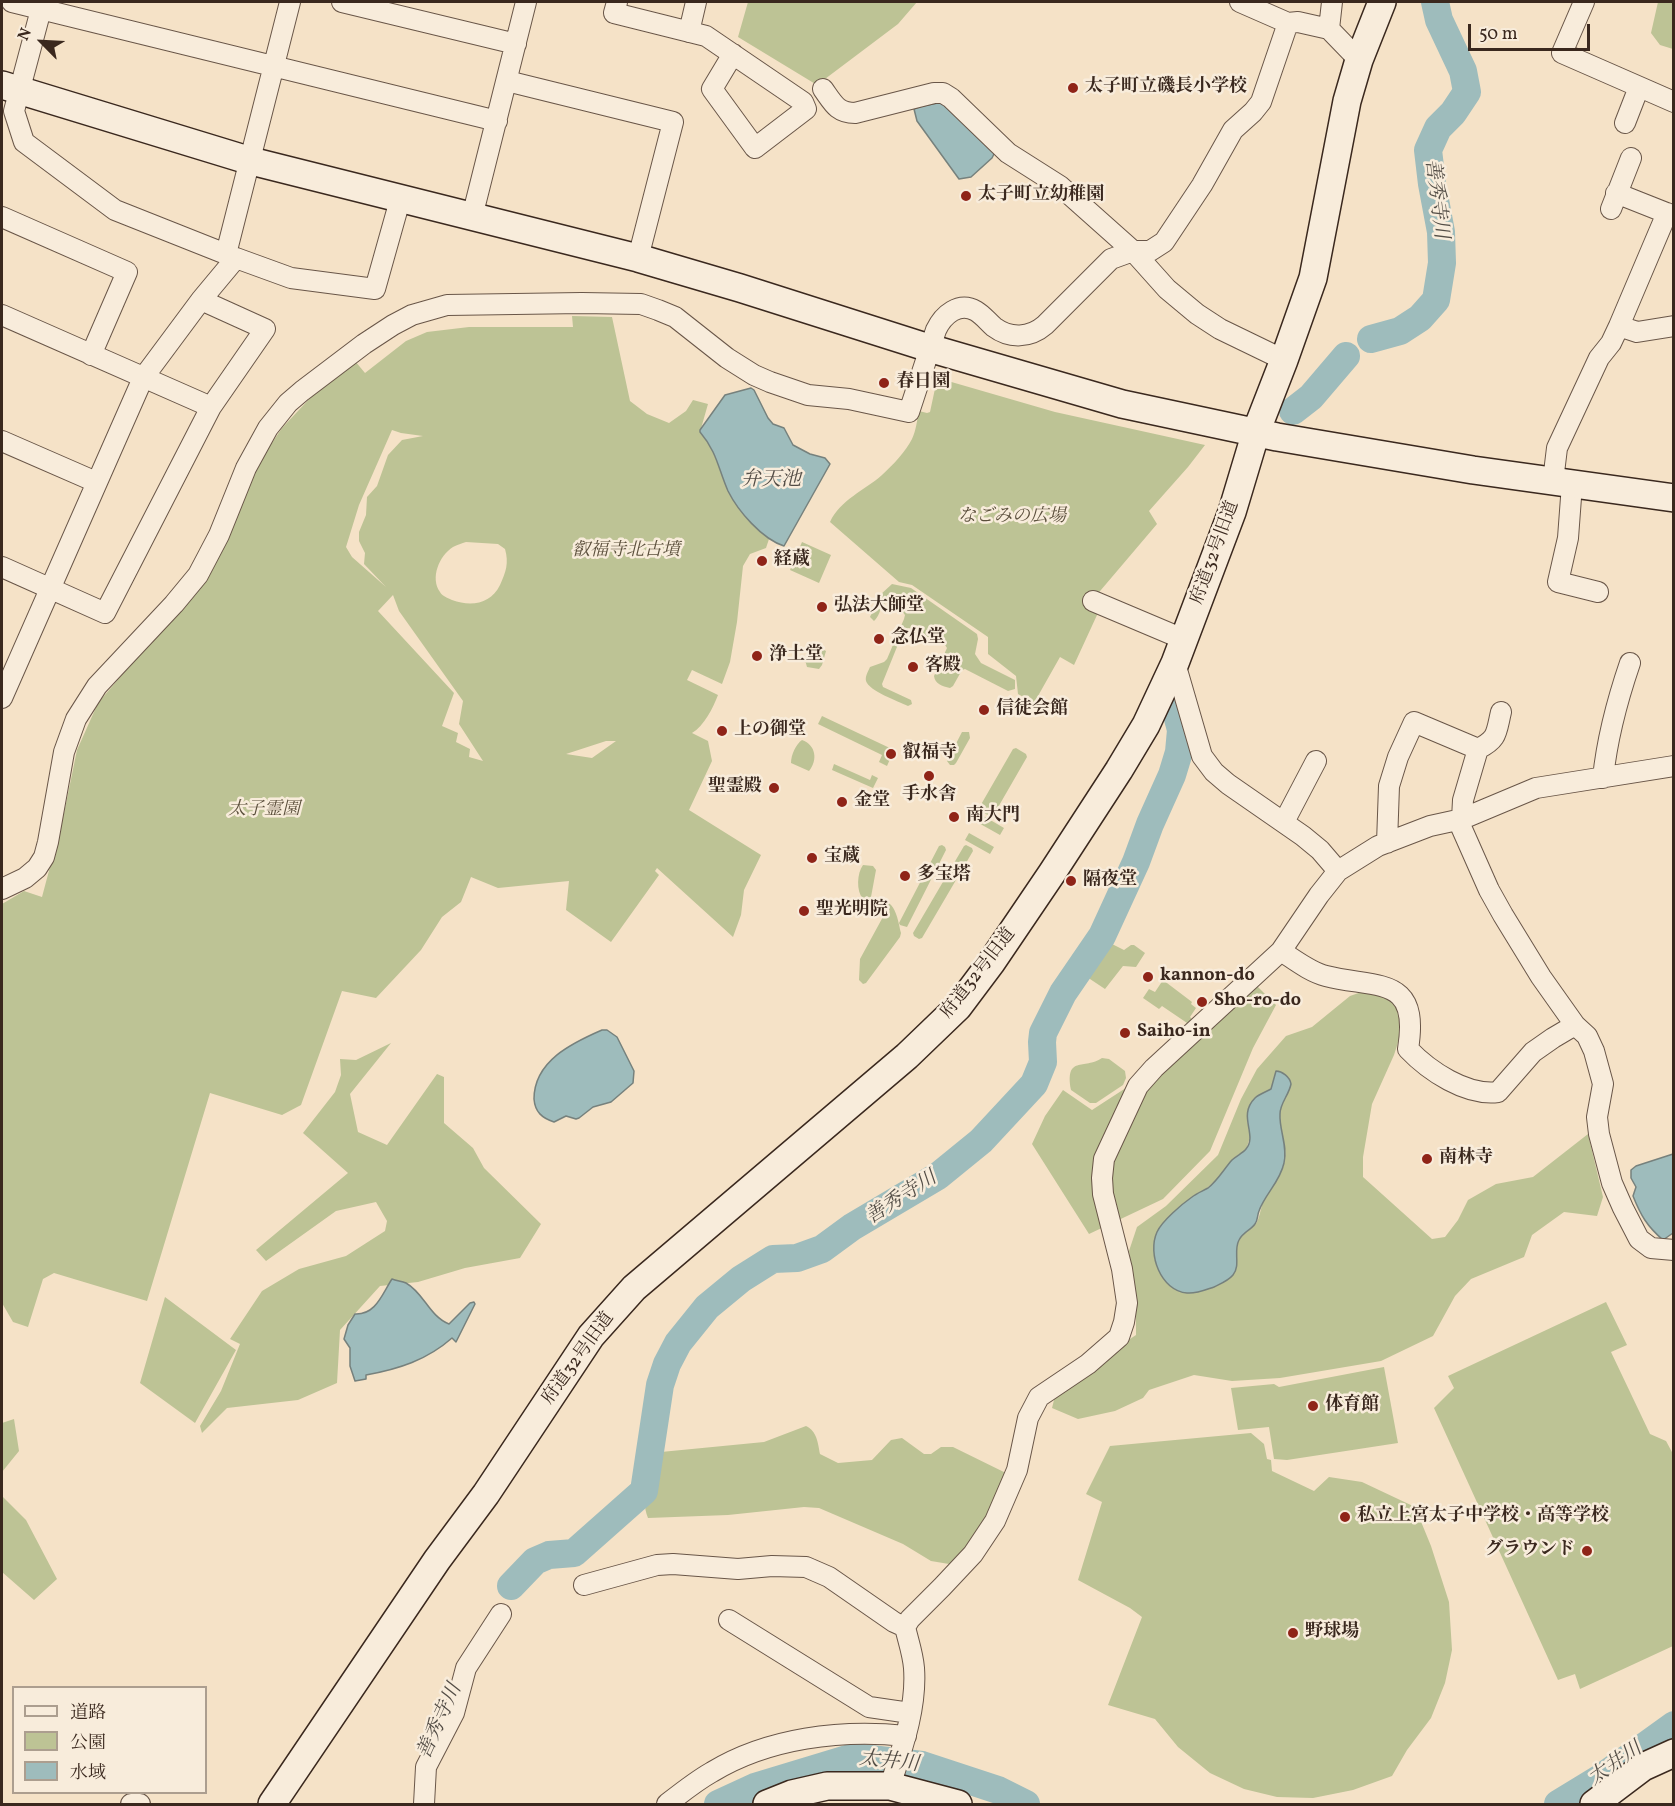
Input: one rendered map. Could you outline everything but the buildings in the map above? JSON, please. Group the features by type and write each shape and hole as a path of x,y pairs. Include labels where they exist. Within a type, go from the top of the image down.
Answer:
{"street":[{"path":"12,2 42,5 274,67 497,121"},
{"path":"3,692 143,378 231,256 251,161 290,2"},
{"path":"342,2 516,44"},
{"path":"472,217 526,2"},
{"path":"617,2 614,13 706,36 733,54 803,102 807,110 755,148 712,89 733,54"},
{"path":"689,32 696,2"},
{"path":"1240,2 1288,23 1298,22 1329,29 1359,60"},
{"path":"1329,29 1332,2"},
{"name":"府道32号旧道","path":"272,1804 437,1560 486,1494 591,1336 634,1288 907,1056 958,1007 1053,873 1119,770 1146,724 1179,651 1232,512 1256,432 1313,278 1347,101 1359,60 1382,2"},
{"path":"1584,2 1562,53 1674,102"},
{"path":"42,5 11,88 14,111 24,142 115,210 291,278 375,289 400,200"},
{"path":"2,889 25,878 37,868 44,857 64,752 76,719 97,686 198,575 219,535 246,468 268,428 288,403 306,387 364,344 412,315 447,305 641,304 675,317 727,358 770,382 808,395 849,399 909,412 929,348 941,320 949,312 972,309 979,312 992,326 1005,333 1019,336 1038,332 1111,259 1133,251 1150,251 1164,242 1202,185 1233,130 1261,102 1288,23"},
{"path":"507,81 673,122 638,258"},
{"path":"1625,123 1639,87"},
{"path":"11,88 251,161 638,258 929,348 1122,404 1256,432 1473,470 1674,498"},
{"path":"823,89 837,108 846,113 855,113 933,93 943,93 1008,153 1060,186 1133,251 1167,289 1197,314 1220,329 1284,360"},
{"path":"1598,592 1558,582 1568,538 1557,448 1599,358 1611,343 1670,215 1614,201 1630,158"},
{"path":"2,218 127,272 91,355"},
{"path":"2,567 105,613 211,407 265,329 201,300"},
{"path":"2,315 211,407"},
{"path":"1619,326 1637,333 1674,326"},
{"path":"2,441 96,482"},
{"path":"1093,601 1179,651 1202,756 1214,772 1228,784 1320,850 1338,871"},
{"path":"1603,778 1618,698 1630,663"},
{"path":"1387,843 1389,786 1398,757 1414,722 1478,748 1490,743 1494,737 1501,712"},
{"path":"1478,748 1460,819 1503,915 1541,977 1575,1025 1587,1036 1594,1051 1603,1084 1597,1117 1604,1158 1612,1183 1639,1239 1651,1248 1674,1250"},
{"path":"1284,822 1316,760"},
{"path":"891,1783 910,1713 914,1667 905,1627 973,1554 995,1521 1017,1470 1028,1418 1039,1397 1088,1364 1119,1336 1124,1322 1127,1303 1122,1269 1103,1194 1102,1178 1104,1159 1138,1086 1154,1068 1281,951 1338,871 1378,846 1430,826 1460,819 1536,788 1674,766"},
{"path":"1281,951 1323,975 1360,981 1396,992 1407,1004 1410,1017 1408,1049 1418,1059 1460,1087 1475,1091 1498,1092 1533,1052 1575,1025"},
{"path":"584,1584 657,1565 674,1564 738,1569 772,1566 806,1567 829,1577 894,1622 905,1627"},
{"path":"424,1804 426,1767 454,1713 466,1668 501,1614"},
{"path":"729,1620 869,1707 910,1713"},
{"path":"667,1804 711,1772 746,1754 778,1743 809,1737 854,1735 905,1738"},
{"path":"1594,1804 1643,1767 1674,1753"},
{"path":"767,1804 792,1794 827,1786 891,1783 957,1804"},
{"path":"132,1804 140,1804"}],"green space":[{"path":"748,2 917,2 898,24 817,85 738,37"},
{"path":"1658,2 1673,2 1673,49 1660,45 1651,33"},
{"name":"太子霊園","path":"572,316 612,317 630,401 647,414 669,423 686,411 693,400 708,404 700,432 714,454 733,499 769,539 766,548 750,554 743,566 730,662 722,684 692,670 687,680 718,695 711,711 692,733 708,741 712,761 689,810 761,855 744,890 741,915 733,937 657,868 655,871 659,875 611,942 566,910 569,881 498,888 471,877 461,902 442,917 421,950 376,998 342,991 301,1105 282,1115 210,1093 147,1301 54,1273 43,1279 28,1327 13,1322 2,1303 2,904 24,891 42,897 63,818 77,750 98,703 144,649 238,512 261,459 282,428 313,395 355,361 365,373 406,341 427,332 469,327 573,327","holes":["392,430 423,436 402,440 388,455 377,486 367,497 366,515 359,532 359,541 365,553 364,564 386,587 352,557 346,547 359,505","466,542 498,544 505,549 507,559 504,576 496,591 486,600 473,603 459,602 440,592 436,580 437,568 453,547","393,595 399,611 463,701 459,724 483,761 469,757 470,749 456,742 458,733 442,726 454,693 378,611","606,741 616,741 592,758 566,754"]},
{"name":"なごみの広場","path":"948,381 1055,412 1205,445 1149,511 1157,524 1095,597 1103,602 1074,665 1060,657 1034,703 1018,694 1016,676 988,654 988,637 912,585 899,582 830,522 840,507 882,475 899,458 913,436 919,411 930,412 936,384"},
{"path":"802,542 831,555 819,583 790,570"},
{"path":"892,584 911,588 977,634 975,654 981,663 1015,680 1015,689 1008,691 965,669 950,688 939,684 934,676 947,648 909,628 903,632 882,684 883,687 911,700 912,704 908,706 868,685 866,677 870,667 887,659 905,615 886,603 883,604 874,621 870,617 880,595"},
{"path":"818,647 826,651 822,665 819,669 807,667 805,660 807,655"},
{"path":"822,716 894,750 887,766 879,762 882,755 818,724"},
{"path":"962,732 969,732 970,738 956,763 950,765 947,761"},
{"path":"802,740 810,745 814,753 814,762 809,771 791,763 794,750"},
{"path":"1016,748 1027,757 993,816 987,815 979,808 1013,749"},
{"path":"834,764 870,780 872,775 878,778 873,788 832,770"},
{"path":"980,814 1004,828 1000,835 975,821"},
{"path":"969,833 994,847 990,854 965,840"},
{"path":"942,845 946,850 907,927 900,925 939,846"},
{"path":"966,845 973,851 922,938 919,939 913,933"},
{"path":"863,865 873,866 876,870 871,897 868,900 863,899 858,887 859,873"},
{"path":"881,900 886,901 893,908 901,933 866,983 863,984 859,980 860,959 884,915 877,906"},
{"path":"1106,941 1124,950 1134,945 1145,953 1136,967 1123,966 1105,989 1083,972"},
{"path":"1163,980 1192,1002 1191,1004 1196,1008 1190,1017 1193,1020 1190,1025 1162,1006 1159,1009 1143,998 1149,989 1155,992"},
{"path":"1253,982 1276,1005 1253,1048 1210,1151 1163,1199 1089,1234 1032,1144 1045,1116 1063,1090 1092,1110 1135,1082"},
{"path":"1370,989 1383,993 1401,1008 1402,1030 1394,1055 1372,1104 1363,1157 1363,1177 1432,1239 1445,1237 1458,1220 1468,1200 1496,1184 1533,1177 1588,1134 1603,1197 1597,1216 1564,1212 1532,1235 1524,1257 1471,1279 1455,1296 1433,1336 1381,1361 1280,1378 1232,1381 1194,1375 1149,1390 1143,1398 1115,1411 1078,1419 1052,1408 1055,1396 1068,1380 1136,1335 1136,1299 1129,1251 1137,1227 1166,1206 1218,1155 1241,1099 1257,1069 1286,1036 1312,1027 1350,996","holes":["1282,1073 1291,1084 1281,1106 1280,1114 1285,1151 1284,1164 1279,1177 1264,1199 1257,1222 1238,1241 1233,1274 1224,1282 1210,1286 1165,1281 1154,1258 1193,1196 1206,1189 1238,1155 1246,1150 1250,1137 1247,1119 1258,1096 1271,1089 1275,1075"]},
{"path":"391,1043 350,1094 358,1132 387,1145 437,1074 444,1077 444,1123 473,1148 484,1168 541,1224 520,1258 465,1268 418,1282 380,1286 340,1330 337,1383 298,1400 227,1408 202,1433 200,1426 221,1391 240,1344 230,1339 262,1291 299,1269 346,1256 385,1231 387,1221 376,1202 336,1211 266,1261 256,1250 348,1173 303,1133 335,1092 341,1075 340,1059 356,1060"},
{"path":"1102,1058 1109,1059 1125,1071 1126,1078 1123,1085 1096,1103 1090,1103 1071,1090 1071,1072 1078,1065"},
{"path":"165,1297 236,1350 195,1423 140,1383"},
{"name":"グラウンド","path":"1606,1302 1627,1345 1611,1352 1650,1434 1666,1441 1673,1454 1673,1646 1580,1689 1575,1674 1558,1680 1434,1408 1454,1388 1448,1376"},
{"name":"体育館","path":"1384,1367 1398,1443 1287,1460 1274,1459 1269,1427 1238,1430 1231,1388 1274,1384 1279,1387"},
{"path":"14,1419 19,1451 2,1472 2,1423"},
{"path":"806,1426 815,1434 820,1454 838,1463 872,1460 891,1440 902,1438 924,1454 931,1454 941,1447 953,1447 1012,1476 961,1559 949,1564 931,1561 903,1544 819,1508 804,1507 728,1515 648,1518 646,1493 650,1476 661,1452 764,1442"},
{"name":"野球場","path":"1251,1433 1264,1444 1267,1459 1271,1460 1272,1471 1314,1491 1329,1477 1362,1482 1415,1507 1431,1546 1449,1602 1452,1650 1445,1683 1431,1718 1407,1750 1392,1776 1353,1790 1313,1798 1277,1797 1244,1789 1210,1773 1178,1747 1155,1719 1108,1705 1142,1617 1078,1580 1102,1502 1086,1494 1110,1446"},
{"path":"2,1496 26,1520 57,1579 34,1600 2,1572"}],"water":[{"path":"943,102 996,150 992,158 971,177 959,179 917,121 914,109"},
{"name":"弁天池","path":"751,388 768,418 773,424 784,428 793,445 810,454 825,458 830,464 784,546 759,531 738,507 728,491 714,453 700,432 725,395"},
{"path":"602,1030 607,1030 617,1037 634,1071 633,1083 611,1102 593,1107 579,1118 566,1116 554,1122 546,1119 536,1108 534,1099 540,1074 557,1055"},
{"path":"1276,1071 1285,1075 1291,1084 1280,1110 1285,1157 1282,1170 1258,1213 1256,1222 1237,1244 1236,1267 1233,1275 1214,1287 1200,1292 1178,1291 1163,1279 1158,1270 1154,1251 1157,1232 1173,1213 1208,1188 1232,1160 1246,1149 1250,1138 1247,1118 1250,1105 1257,1097 1271,1089"},
{"path":"1673,1154 1673,1233 1663,1240 1649,1225 1636,1203 1633,1196 1636,1187 1631,1178 1631,1170 1636,1166"},
{"path":"392,1279 412,1287 436,1316 449,1324 470,1303 475,1304 456,1342 452,1338 423,1358 390,1370 366,1375 366,1379 355,1381 350,1366 350,1348 344,1339 348,1325 355,1314 368,1311 373,1307"}],"waterway":[{"name":"善秀寺川","path":"1371,339 1400,331 1420,318 1436,300 1442,263 1441,232 1428,150 1438,128 1453,113 1467,92 1463,71 1439,20 1435,2"},
{"name":"善秀寺川","path":"1293,411 1311,397 1346,356"},
{"name":"善秀寺川","path":"511,1586 535,1561 549,1555 574,1553 644,1491 660,1385 667,1364 678,1343 707,1307 741,1279 773,1259 797,1258 822,1249 852,1227 938,1176 981,1141 1034,1084 1043,1062 1043,1033 1063,993 1102,936 1172,775 1179,752 1181,730 1174,703"},
{"name":"太井川","path":"1558,1804 1599,1779 1674,1725"},
{"name":"太井川","path":"718,1804 755,1787 854,1757 922,1765 998,1790 1026,1804"}],"place":[{"name":"太子町立磯長小学校","path":"1073,88"},
{"name":"太子町立幼稚園","path":"966,196"},
{"name":"春日園","path":"884,383"},
{"name":"経蔵","path":"762,561"},
{"name":"弘法大師堂","path":"822,607"},
{"name":"念仏堂","path":"879,639"},
{"name":"浄土堂","path":"757,656"},
{"name":"客殿","path":"913,667"},
{"name":"信徒会館","path":"984,710"},
{"name":"上の御堂","path":"722,731"},
{"name":"叡福寺","path":"891,754"},
{"name":"手水舎","path":"929,776"},
{"name":"聖霊殿","path":"774,788"},
{"name":"金堂","path":"842,802"},
{"name":"南大門","path":"954,817"},
{"name":"宝蔵","path":"812,858"},
{"name":"多宝塔","path":"905,876"},
{"name":"隔夜堂","path":"1071,881"},
{"name":"聖光明院","path":"804,911"},
{"name":"kannon-do","path":"1148,977"},
{"name":"Sho-ro-do","path":"1202,1002"},
{"name":"Saiho-in","path":"1125,1033"},
{"name":"南林寺","path":"1427,1159"},
{"name":"体育館","path":"1313,1406"},
{"name":"私立上宮太子中学校・高等学校","path":"1345,1517"},
{"name":"グラウンド","path":"1587,1551"},
{"name":"野球場","path":"1293,1633"}],"park label":[{"name":"叡福寺北古墳","path":"626,552"}]}
